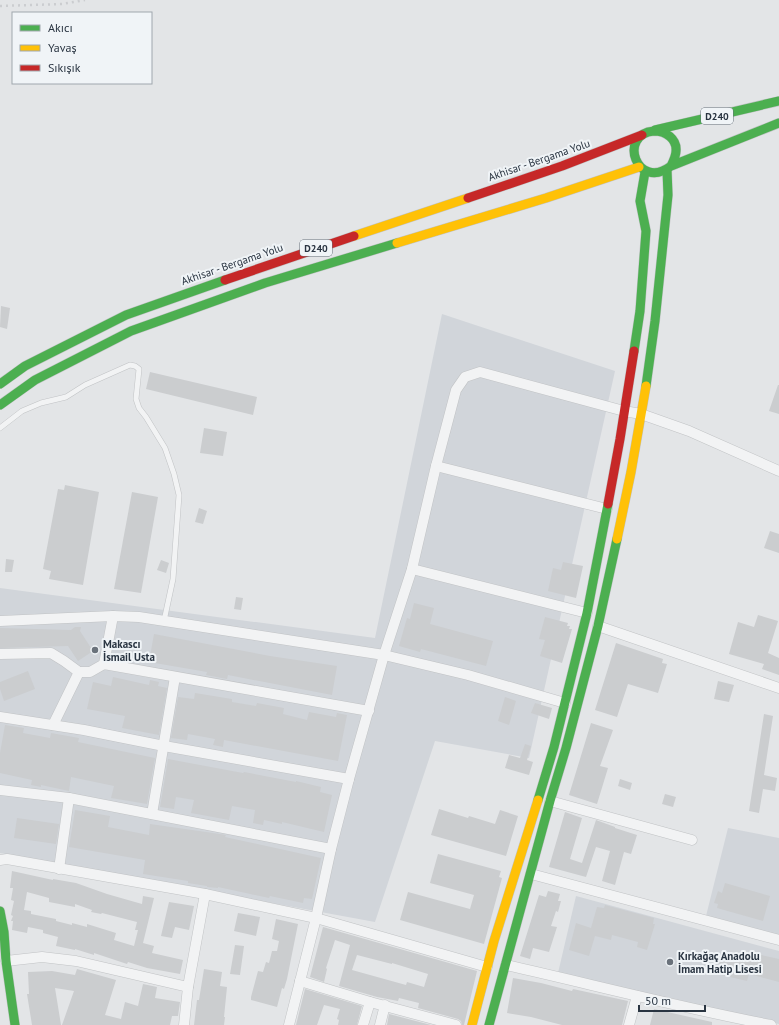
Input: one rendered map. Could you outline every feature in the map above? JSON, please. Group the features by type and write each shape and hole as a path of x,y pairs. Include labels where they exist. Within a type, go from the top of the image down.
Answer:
{"main road":[{"name":"Akhisar - Bergama Yolu","path":"0,384 26,366 126,315 260,267 562,166 642,135 648,131 779,101"},
{"name":"D240","path":"669,168 779,123"},
{"path":"642,135 637,140 634,147 635,161 642,169 659,173 669,168 675,160 677,153 676,146 668,134 655,130"},
{"path":"489,1025 550,801 566,748 598,626 631,472 655,321 668,196 669,168"},
{"path":"472,1025 487,967 554,747 587,613 607,509 640,311 646,231 640,201 642,169"},
{"name":"D240","path":"0,405 35,380 131,331 265,283 642,169"},
{"path":"0,911 4,932 6,961 15,1025"}],"street":[{"path":"288,1025 316,918 331,849 349,780 384,655 412,569 436,466 456,390 465,377 480,372 624,411 641,414 689,431 779,471"},
{"path":"436,466 607,509"},
{"path":"412,569 587,613"},
{"path":"104,664 112,616"},
{"path":"0,621 112,616 139,617 384,655 468,675 565,703"},
{"path":"598,626 779,688"},
{"path":"0,654 52,653 79,672 90,672 104,664 369,711"},
{"path":"53,725 79,672"},
{"path":"152,814 175,677"},
{"path":"0,717 84,730 349,780"},
{"path":"0,790 69,798 331,849"},
{"path":"59,869 69,798"},
{"path":"550,801 692,840"},
{"path":"0,860 7,859 205,894 316,918 487,967"},
{"path":"531,874 779,940"},
{"path":"184,1025 188,987 205,894"},
{"path":"6,961 42,957 76,961 188,987"},
{"path":"506,965 637,996 725,1021 771,1025"},
{"path":"300,981 370,1002 456,1025"},
{"path":"629,1025 637,996"},
{"path":"362,1025 370,1002"},
{"path":"380,1025 385,1005"}],"lane":[{"path":"0,428 22,411 41,403 66,397 84,386 130,365 136,366 139,369 136,399 139,408 165,448 174,474 179,495 173,579 164,621"}],"shaded area":[{"path":"442,314 615,371 529,758 435,741 375,922 0,853 0,588 375,638"},
{"path":"728,828 779,838 779,937 705,920"},
{"name":"Kırkağaç Anadolu İmam Hatip Lisesi","path":"576,896 779,951 779,1024 558,973"}],"building":[{"path":"1,306 10,308 7,329 0,327"},
{"path":"150,372 257,397 253,415 146,389"},
{"path":"779,385 779,414 769,411"},
{"path":"204,428 227,432 223,456 200,453"},
{"path":"65,485 99,492 83,585 49,579 51,571 43,569 58,489 64,490"},
{"path":"132,492 158,497 141,593 114,589"},
{"path":"199,508 207,511 203,524 195,522"},
{"path":"770,531 779,534 779,553 764,548"},
{"path":"6,559 14,560 12,572 5,572"},
{"path":"161,560 169,563 166,573 157,570"},
{"path":"563,562 583,566 576,598 548,591 553,568 561,570"},
{"path":"236,597 243,598 241,610 234,609"},
{"path":"414,603 434,608 430,624 493,641 486,666 421,649 420,652 399,646 407,618 410,619"},
{"path":"758,615 778,621 768,653 779,658 779,675 762,669 764,664 729,654 738,622 754,627"},
{"path":"545,617 568,623 567,626 570,626 569,629 572,629 562,663 540,656 545,640 539,639"},
{"path":"75,627 81,627 80,631 93,651 78,661 68,646 0,648 0,628 71,630"},
{"path":"154,634 270,656 337,666 332,695 228,675 227,679 206,675 207,672 149,662"},
{"path":"616,643 663,659 662,663 667,664 658,693 628,684 617,717 595,710"},
{"path":"28,671 35,689 4,701 0,689 0,682"},
{"path":"113,677 149,685 150,680 159,682 158,686 167,688 159,735 122,728 125,716 87,709 93,682 111,686"},
{"path":"718,681 734,685 729,702 714,699"},
{"path":"195,693 232,699 232,702 256,706 257,703 284,708 283,714 307,720 309,712 336,717 337,713 347,715 338,761 224,740 223,747 213,745 215,739 188,734 187,740 171,738 178,697 194,699"},
{"path":"505,697 516,701 509,725 498,721"},
{"path":"535,703 552,708 549,719 531,713"},
{"path":"764,714 773,716 764,775 777,778 775,791 763,789 759,813 749,811"},
{"path":"591,723 613,730 600,766 608,768 597,804 569,795"},
{"path":"5,725 24,728 23,733 50,738 51,733 79,738 78,742 155,758 147,804 111,798 114,786 71,777 69,791 41,785 41,787 31,785 32,780 0,773 0,753"},
{"path":"525,744 531,746 527,760 533,762 529,775 505,768 509,755 520,758"},
{"path":"168,759 296,781 321,787 320,792 332,795 324,832 282,822 282,824 264,820 263,825 253,823 255,810 232,806 229,820 191,813 194,800 176,797 174,809 160,807"},
{"path":"620,779 632,783 630,790 618,786"},
{"path":"665,794 676,797 673,807 662,804"},
{"path":"439,809 495,824 500,810 518,816 506,856 431,835"},
{"path":"75,810 110,816 108,827 149,835 150,824 226,835 225,837 321,858 312,899 304,898 303,903 270,896 269,898 218,887 207,887 188,883 188,881 143,874 145,860 69,847"},
{"path":"565,812 582,818 570,859 582,863 596,820 637,835 631,854 624,852 615,885 602,881 610,851 596,847 586,877 549,867"},
{"path":"17,818 59,824 56,844 14,838"},
{"path":"438,854 501,871 499,877 502,878 484,944 400,920 408,892 470,909 474,895 430,883"},
{"path":"12,871 53,880 76,883 142,904 143,896 154,898 143,943 154,946 152,953 183,960 180,974 147,968 128,962 127,964 94,953 94,955 75,949 56,946 58,937 43,933 43,930 28,927 27,933 12,930 13,921 11,921 13,916 11,915 14,901 11,900 13,888 10,888","holes":["27,892 49,898 49,902 75,907 75,904 92,910 91,912 102,913 137,922 135,930 138,930 134,946 114,940 116,933 87,924 87,927 72,923 72,925 56,921 56,919 31,914 31,911 24,910"]},
{"path":"725,883 770,896 763,921 717,908 718,904 714,903 718,891 722,893"},
{"path":"548,891 560,894 558,901 561,901 558,912 556,911 551,926 557,927 549,952 533,948 530,959 520,956 539,895 546,897"},
{"path":"169,902 194,906 189,930 175,927 172,938 161,936"},
{"path":"605,905 654,918 653,924 655,924 647,950 637,947 638,942 612,935 611,940 595,936 589,956 569,950 576,923 591,928 597,907 604,908"},
{"path":"238,913 260,917 256,936 234,931"},
{"path":"276,919 298,924 287,979 284,989 282,988 277,1007 251,1000 258,971 263,972 266,962 269,963 272,951 277,951 279,941 272,939"},
{"path":"323,927 477,971 464,1025 462,1025 461,1021 458,1019 418,1008 419,1003 399,998 398,1001 377,997 339,986 350,945 335,940 326,968 324,982 310,977","holes":["357,955 428,974 424,987 407,982 406,985 352,970"]},
{"path":"235,945 244,946 240,975 230,974"},
{"path":"722,951 747,957 748,952 779,959 779,982 749,974 747,981 717,974"},
{"path":"77,969 116,980 105,1015 121,1019 125,1002 138,1006 143,984 157,987 155,998 180,1002 178,1016 172,1016 170,1025 62,1025 74,991 55,988 61,1025 32,1025 27,994 29,994 28,972 52,971 75,975"},
{"path":"204,969 222,972 220,986 227,987 224,1025 194,1025 197,1000 199,1000"},
{"path":"513,978 628,1001 622,1025 562,1025 531,1017 507,1013"},
{"path":"305,989 362,1006 357,1025 338,1025 339,1020 337,1019 340,1009 324,1005 317,1025 296,1025"},
{"path":"654,1009 712,1022 712,1025 650,1025"},
{"path":"389,1014 431,1025 387,1025"}],"railway":[{"path":"0,6 62,4 85,0"}],"traffic: fast":[{"path":"655,130 779,101"},
{"path":"671,166 675,157 676,147 670,136 663,132 654,131 643,134 636,141 634,150 636,159 641,167 649,172 659,172 779,123"},
{"path":"646,386 655,321 668,195 667,170"},
{"path":"634,351 640,311 646,231 640,201 645,172"},
{"path":"0,405 35,380 131,331 265,283 397,243"},
{"path":"0,384 25,366 126,315 225,280"},
{"path":"538,800 554,747 587,613 608,504"},
{"path":"489,1025 550,801 566,748 598,626 617,539"},
{"path":"0,911 4,932 6,961 15,1025"}],"traffic: slow":[{"path":"397,243 546,198 639,167"},
{"path":"354,236 468,198"},
{"path":"617,539 631,472 646,386"},
{"path":"472,1025 494,941 538,800"}],"traffic: jam":[{"path":"468,198 562,166 642,135"},
{"path":"225,280 354,236"},
{"path":"608,504 634,351"}],"place":[{"name":"Makascı İsmail Usta","path":"95,650"},
{"name":"Kırkağaç Anadolu İmam Hatip Lisesi","path":"670,962"}]}
